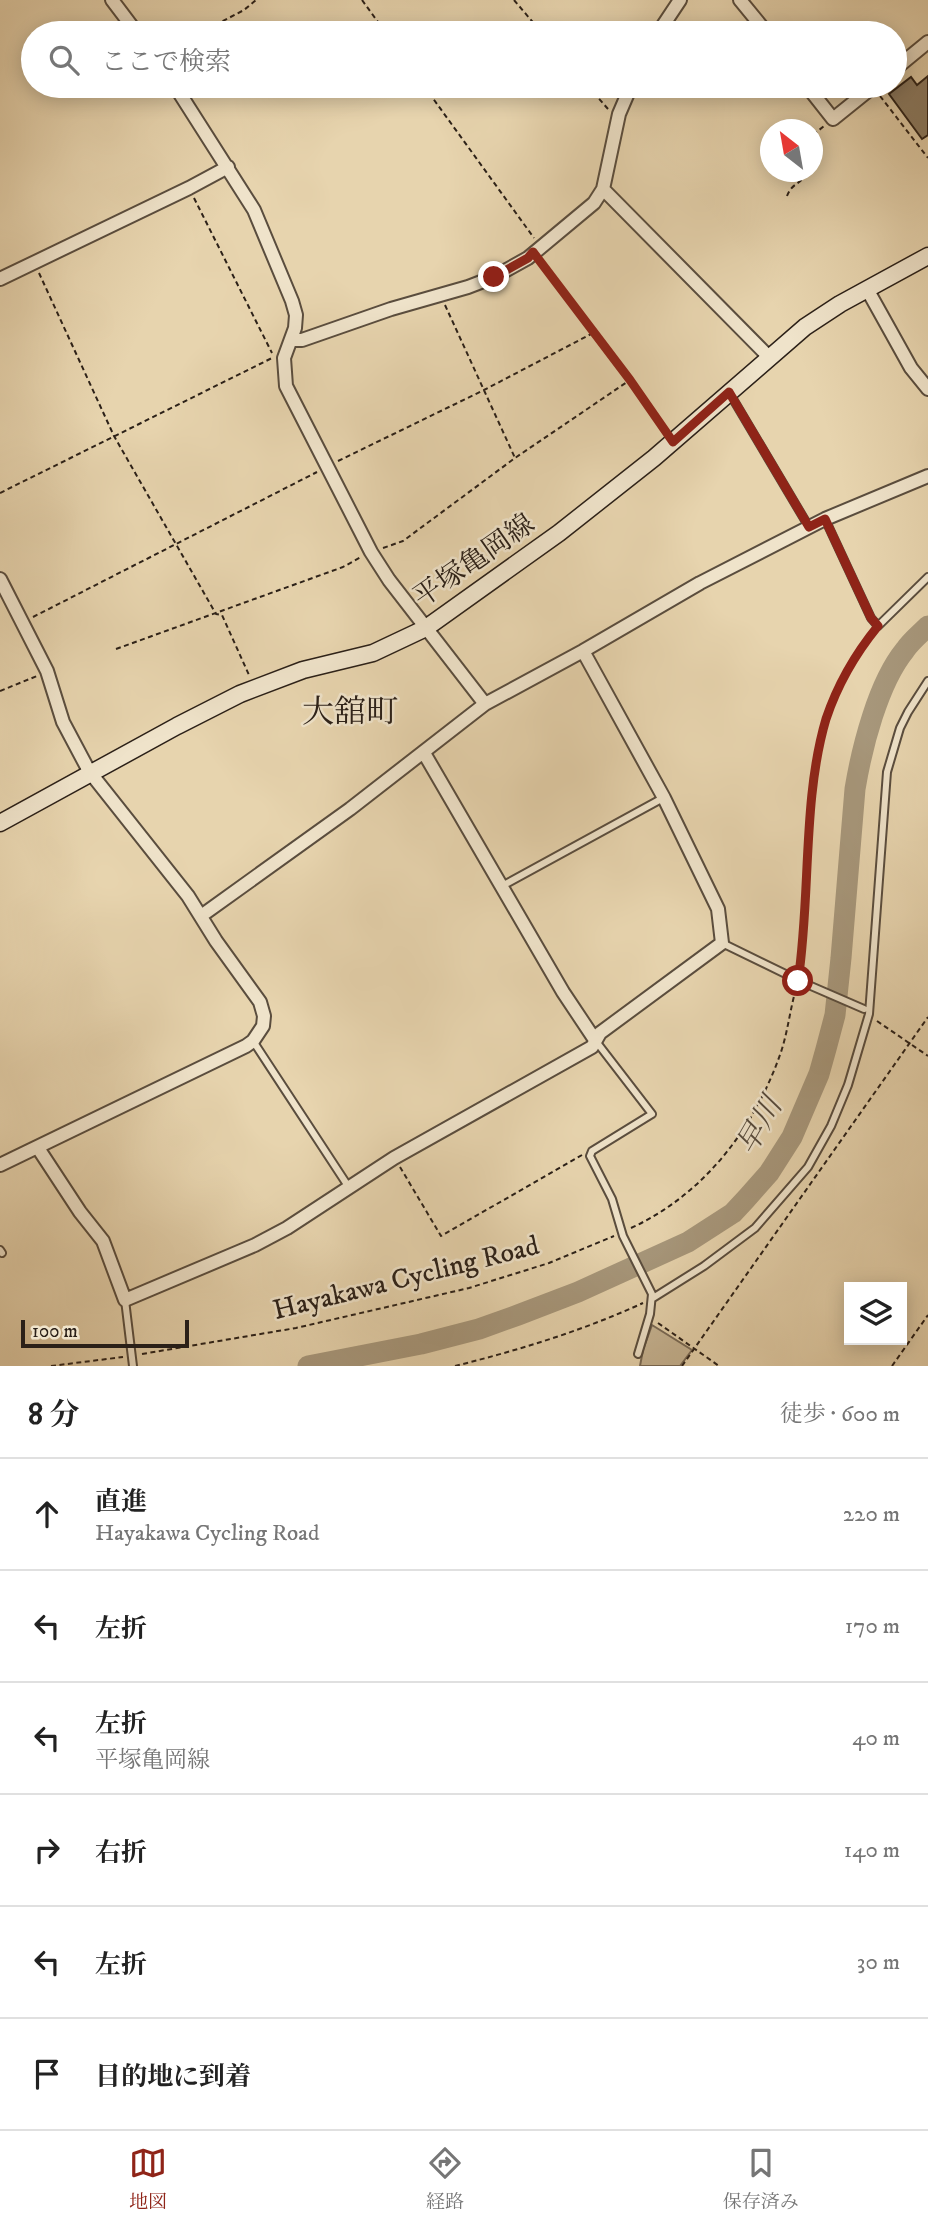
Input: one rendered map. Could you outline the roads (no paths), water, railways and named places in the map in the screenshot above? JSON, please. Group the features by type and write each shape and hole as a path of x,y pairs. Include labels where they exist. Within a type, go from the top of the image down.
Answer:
{"main road":[{"name":"平塚亀岡線","path":"0,823 240,694 303,670 373,653 426,628 559,533 673,442 769,357 817,319 928,256"}],"street":[{"path":"112,0 128,21"},
{"path":"666,21 680,0"},
{"path":"740,0 757,21"},
{"path":"907,60 928,43"},
{"path":"183,98 254,210 292,300 296,315 292,340 284,358 286,386 326,467 389,580 485,704"},
{"path":"292,340 303,340 468,287 494,277 528,258 594,203 603,189 619,114 626,98"},
{"path":"816,98 833,119 858,98"},
{"path":"0,279 228,167"},
{"path":"603,189 769,357"},
{"path":"867,289 911,368 928,389"},
{"path":"201,916 424,753 485,704 700,583 825,519 928,476"},
{"path":"0,579 47,671 63,722 90,773 188,896 216,942 260,1002 264,1016 263,1026 253,1041 0,1165"},
{"path":"38,1148 80,1212 103,1241 125,1300 256,1245 287,1228 394,1158 592,1047 600,1033 722,943 718,909 664,798 583,651"},
{"path":"424,753 563,992 596,1040"}],"lane":[{"path":"729,392 809,527"},
{"path":"825,519 871,618 878,626 928,577"},
{"path":"652,1296 704,1266 755,1228 808,1167 831,1126 840,1105 866,1011 887,772 900,728 928,681"},
{"path":"502,886 664,798"},
{"path":"722,943 866,1011"},
{"path":"596,1040 652,1115 592,1151 590,1156 612,1199 622,1234 652,1296 650,1314 638,1354"},
{"path":"253,1041 348,1186"},
{"path":"125,1300 132,1361"}],"waterway":[{"name":"早川","path":"308,1366 421,1344 479,1329 578,1292 688,1242 733,1213 769,1173 792,1137 819,1074 835,1015 855,789 867,735 879,697 895,664 928,626"}],"district":[{"name":"大舘町","path":"350,713"}]}
